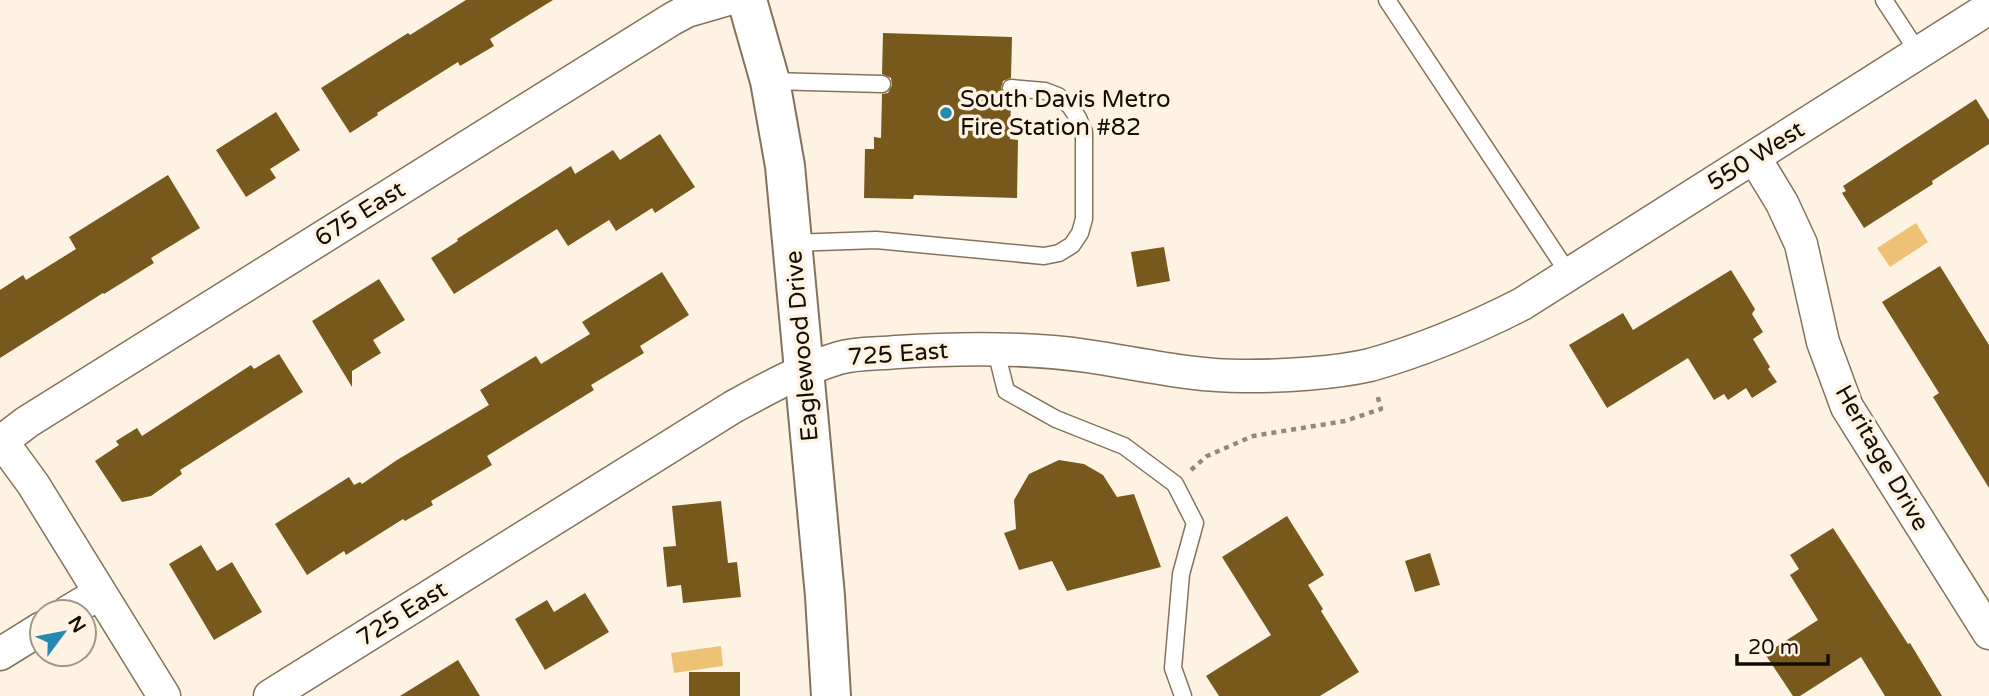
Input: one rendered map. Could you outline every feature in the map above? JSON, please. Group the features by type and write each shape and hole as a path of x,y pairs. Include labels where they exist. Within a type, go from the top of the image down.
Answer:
{"main road":[{"name":"Eaglewood Drive","path":"747,0 770,81 785,166 825,596 831,696"}],"street":[{"name":"675 East","path":"1,440 672,19 687,11 725,0"},
{"name":"550 West","path":"1521,304 1989,8"},
{"name":"Heritage Drive","path":"1754,157 1787,213 1801,244 1824,342 1847,407 1989,633"},
{"name":"725 East","path":"270,696 733,407 803,371 842,357 940,349 1031,350 1176,372 1237,376 1333,371 1369,365 1447,340 1521,304"},
{"path":"1,440 33,484 164,696"},
{"path":"92,598 100,593"},
{"path":"0,654 28,637"}],"lane":[{"path":"1387,0 1569,274"},
{"path":"1884,0 1918,52"},
{"path":"770,81 882,84"},
{"path":"792,243 876,240 1044,256 1059,253 1072,245 1080,233 1084,219 1084,132 1079,118 1058,96 1045,91 1011,88"},
{"path":"996,351 1006,391 1056,418 1124,446 1175,484 1195,523 1181,574 1173,668 1183,696"}],"path":[{"path":"1175,484 1208,456 1253,436 1345,421 1381,410 1369,365"}],"shaded area":[{"path":"1916,223 1928,242 1890,267 1877,248"},
{"path":"721,646 723,666 674,673 671,653"}],"building":[{"path":"466,0 553,0 490,39 494,46 460,66 458,62 350,133 321,88"},
{"name":"South Davis Metro Fire Station #82","path":"883,33 1012,37 1011,78 1003,81 1001,88 1004,96 1011,99 1010,139 1018,140 1017,198 914,195 913,199 864,198 865,149 874,149 874,137 881,138 882,94 888,93 892,85 891,78 882,74"},
{"path":"1976,99 1989,120 1989,144 1864,228 1842,193 1846,191 1843,186"},
{"path":"276,112 300,150 270,169 276,178 246,197 216,150"},
{"path":"660,134 695,187 655,213 652,208 616,231 609,220 568,246 557,229 454,294 431,258 571,166 575,174 613,150 620,160"},
{"path":"168,175 200,228 151,258 154,263 0,358 0,290 23,275 26,280 76,249 69,237"},
{"path":"1164,247 1170,281 1137,287 1131,252"},
{"path":"1940,266 1989,345 1989,488 1933,397 1939,393 1882,302"},
{"path":"1731,270 1755,309 1752,314 1763,332 1753,339 1777,382 1752,398 1746,388 1728,400 1724,394 1714,400 1688,358 1607,408 1569,345 1623,313 1633,330"},
{"path":"662,272 689,315 640,346 644,353 591,385 594,390 487,456 492,465 431,501 433,505 405,521 403,519 346,555 344,551 307,575 275,524 349,477 354,485 360,482 362,484 489,405 480,390 536,356 541,364 590,334 582,322"},
{"path":"379,279 405,320 373,340 381,353 352,371 352,387 312,321"},
{"path":"279,354 303,392 180,470 182,474 151,496 122,502 95,461 119,445 116,441 137,428 142,436 251,365 254,369"},
{"path":"1059,460 1084,464 1103,475 1117,497 1134,494 1161,567 1067,591 1052,561 1019,570 1004,533 1016,529 1014,500 1029,474"},
{"path":"721,501 728,563 737,562 741,597 683,603 681,585 667,587 663,547 676,546 672,506"},
{"path":"1287,516 1324,575 1308,585 1359,672 1320,696 1219,696 1206,676 1271,635 1222,557"},
{"path":"1833,528 1942,696 1885,696 1861,657 1800,696 1793,696 1765,654 1818,620 1790,575 1799,569 1790,555"},
{"path":"201,545 217,571 232,562 262,612 214,640 169,564"},
{"path":"1430,553 1440,585 1415,592 1405,561"},
{"path":"585,593 609,632 545,670 515,619 547,600 554,612"},
{"path":"458,660 480,696 400,696"},
{"path":"689,672 740,672 740,696 689,696"}],"place":[{"name":"South Davis Metro Fire Station #82","path":"946,113"}]}
